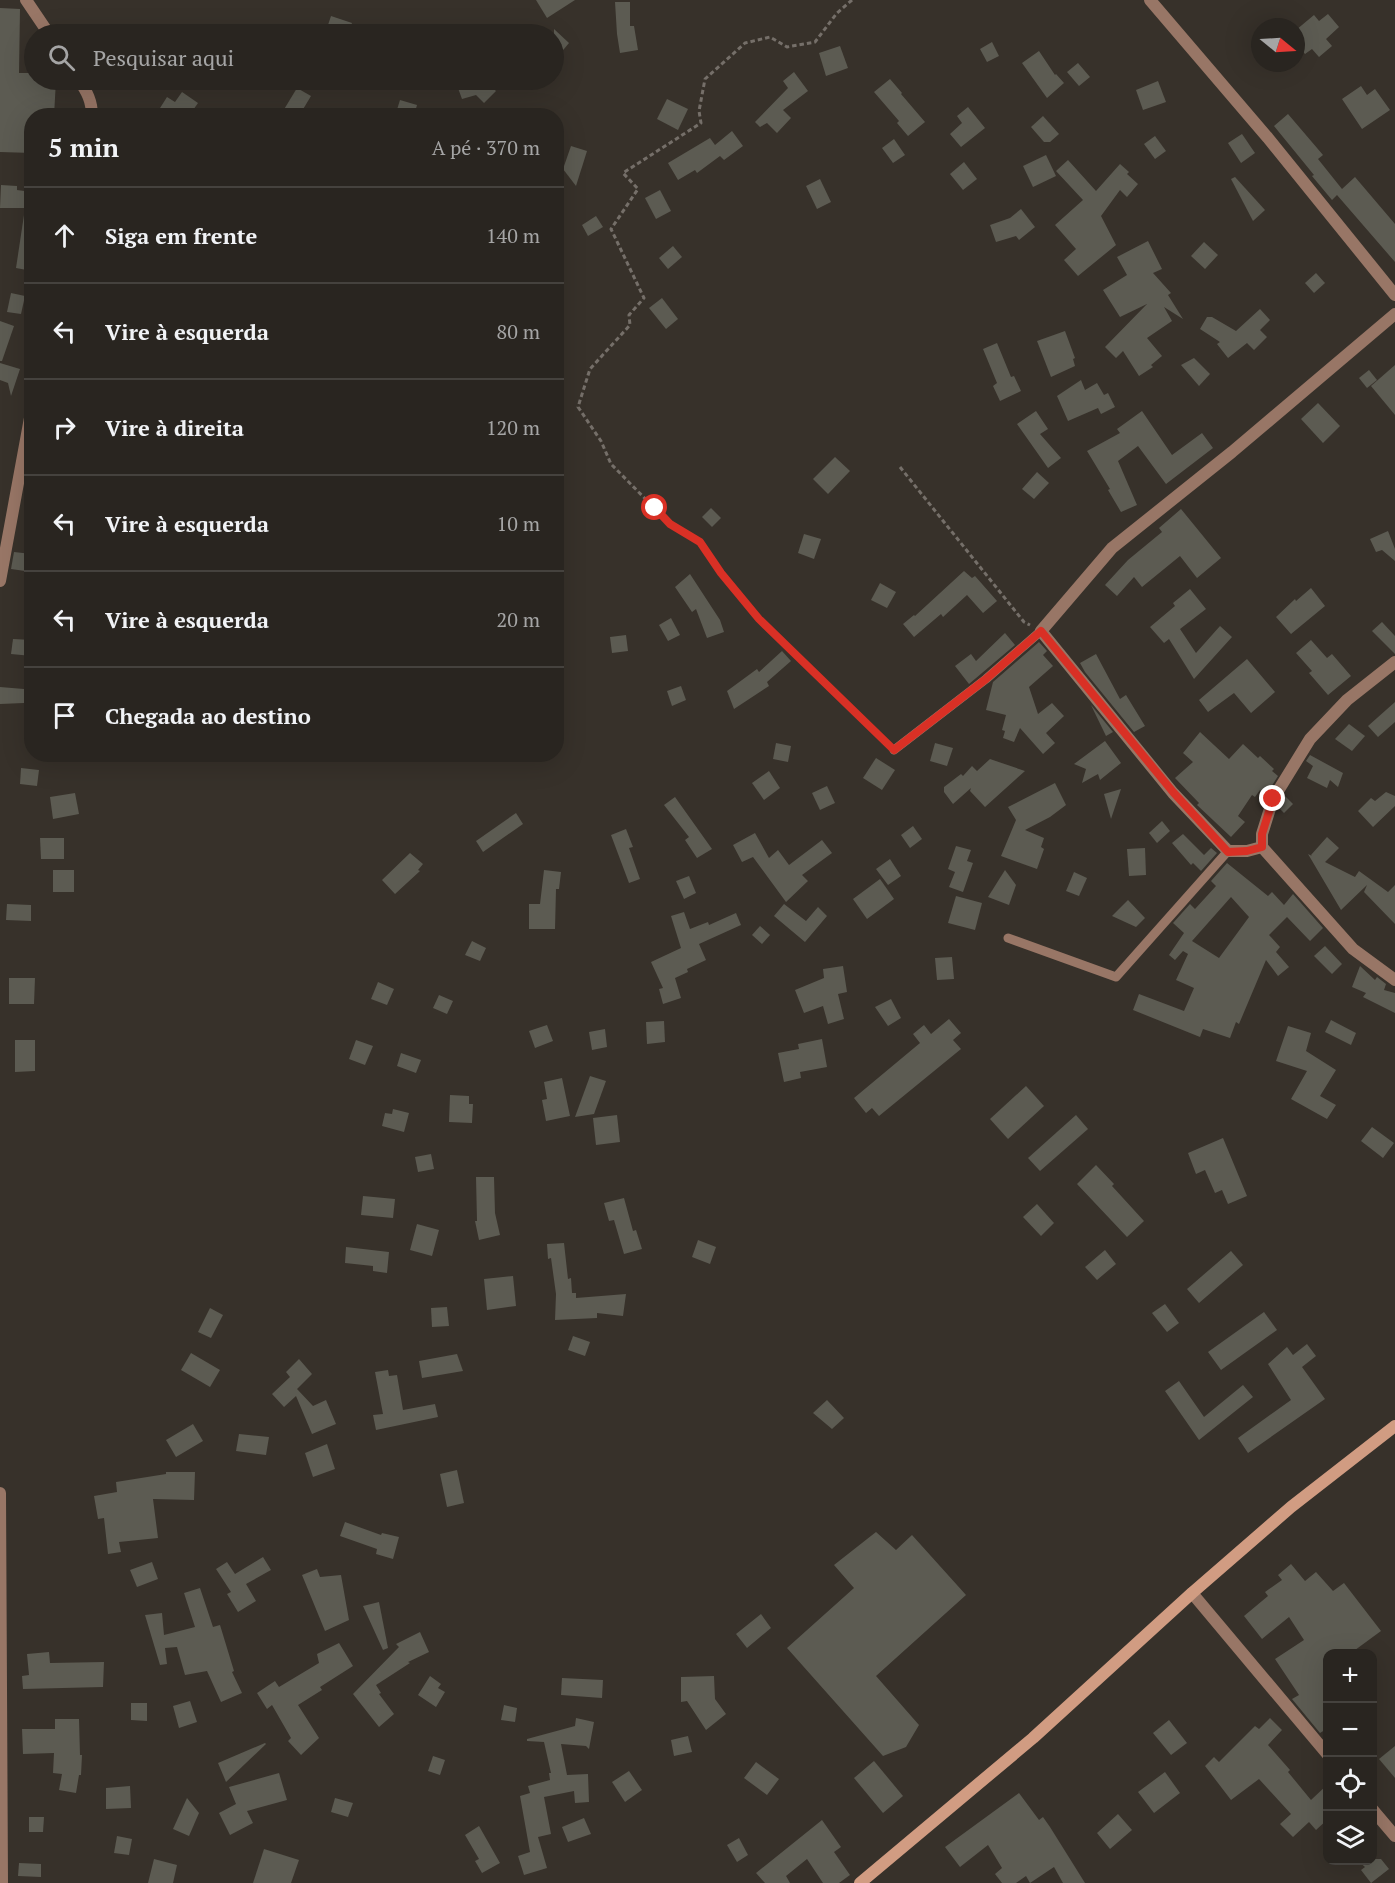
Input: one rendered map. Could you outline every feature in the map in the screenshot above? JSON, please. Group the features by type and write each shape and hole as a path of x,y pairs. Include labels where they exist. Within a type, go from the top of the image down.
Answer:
{"main road":[{"path":"860,1883 1033,1738 1192,1593 1291,1507 1395,1426"}],"street":[{"path":"26,0 42,24"},
{"path":"1150,0 1268,138 1395,296"},
{"path":"86,90 92,108"},
{"path":"1262,847 1228,852 1173,792 1041,631 1112,548 1232,452 1395,314"},
{"path":"0,581 24,450"},
{"path":"1395,662 1347,700 1310,739 1273,799 1262,834 1262,847 1353,949 1395,980"},
{"path":"0,1493 3,1883"},
{"path":"1192,1593 1323,1749"},
{"path":"1374,1811 1395,1836"}],"lane":[{"path":"894,750 986,679 1041,631"},
{"path":"1008,938 1116,977 1228,852"}],"path":[{"path":"852,0 837,13 815,42 787,47 770,37 745,43 705,79 699,111 701,123 623,172 638,189 611,229 644,298 629,315 630,325 590,369 578,407 601,441 611,464 670,524 700,542 721,573 759,619 894,750"},
{"path":"900,467 1024,622 1041,631"}],"building":[{"path":"536,0 575,0 547,18"},
{"path":"615,2 630,2 630,26 634,26 638,50 620,53"},
{"path":"0,8 20,9 19,73 24,73 24,90 55,90 54,108 24,108 24,153 0,152"},
{"path":"1328,14 1339,27 1326,39 1332,46 1319,57 1312,49 1305,54 1305,22 1314,15 1319,21"},
{"path":"331,16 352,23 352,24 328,24"},
{"path":"564,38 569,43 564,49"},
{"path":"992,42 999,56 987,62 980,49"},
{"path":"840,46 848,68 826,76 819,53"},
{"path":"1039,51 1055,75 1064,83 1047,98 1022,63"},
{"path":"1078,63 1090,77 1079,86 1067,72"},
{"path":"794,72 808,91 783,110 791,118 777,133 767,123 760,127 755,122 788,88 783,81"},
{"path":"890,79 925,122 908,136 897,123 899,121 874,92"},
{"path":"1158,81 1166,102 1143,110 1136,90"},
{"path":"1361,86 1367,95 1375,89 1390,110 1362,129 1342,99"},
{"path":"296,90 311,96 304,108 285,108"},
{"path":"459,90 496,91 484,103 476,95 462,99"},
{"path":"182,92 198,103 194,108 160,108 167,97 175,102"},
{"path":"667,99 688,109 678,130 657,119"},
{"path":"400,100 417,105 416,108 398,108"},
{"path":"968,107 985,128 961,147 950,134 962,123 957,116"},
{"path":"1288,114 1323,155 1318,159 1342,189 1355,177 1395,224 1395,262 1337,195 1332,200 1274,126"},
{"path":"1043,116 1059,134 1050,142 1044,142 1031,127"},
{"path":"732,131 743,146 724,160 720,156 697,173 695,170 678,180 668,163 710,138 715,145"},
{"path":"1242,134 1255,153 1241,163 1228,143"},
{"path":"1155,136 1166,151 1155,159 1144,144"},
{"path":"894,139 905,155 893,163 882,148"},
{"path":"571,146 587,151 576,186 564,170"},
{"path":"1046,155 1056,176 1033,187 1023,166"},
{"path":"1068,160 1096,191 1120,164 1138,184 1127,197 1120,190 1101,216 1116,245 1078,276 1064,260 1076,249 1055,225 1083,200 1056,171"},
{"path":"964,162 977,179 963,190 950,174"},
{"path":"1235,177 1265,210 1253,221 1231,179"},
{"path":"820,179 831,202 817,209 806,186"},
{"path":"1,185 17,186 17,190 24,191 24,208 0,208"},
{"path":"660,190 671,211 656,219 645,198"},
{"path":"1021,209 1035,227 1019,240 1016,236 996,242 990,225 1010,218"},
{"path":"24,215 24,270 16,268"},
{"path":"596,216 603,227 588,236 582,225"},
{"path":"1148,241 1162,269 1153,273 1171,293 1168,295 1183,319 1164,307 1172,321 1147,338 1162,356 1151,365 1153,367 1139,376 1123,351 1116,358 1105,347 1147,304 1120,317 1103,290 1127,275 1117,257"},
{"path":"1204,242 1218,255 1205,269 1191,256"},
{"path":"673,246 682,257 668,269 659,258"},
{"path":"1316,273 1325,283 1314,293 1305,283"},
{"path":"11,293 24,296 21,314 7,312"},
{"path":"662,298 678,319 666,329 649,308"},
{"path":"1260,309 1270,320 1260,330 1267,337 1254,350 1247,343 1228,358 1217,344 1220,342 1200,329 1207,317 1212,317 1236,331"},
{"path":"0,321 14,326 2,361 0,361"},
{"path":"1065,331 1075,358 1073,359 1075,366 1051,377 1037,341"},
{"path":"997,343 1011,377 1014,376 1021,391 1000,401 993,386 997,383 983,349"},
{"path":"1194,358 1210,374 1199,386 1181,365"},
{"path":"0,363 20,369 11,396 8,383 0,380"},
{"path":"1395,365 1395,415 1371,386"},
{"path":"1369,370 1377,380 1367,388 1359,378"},
{"path":"1081,380 1085,390 1097,383 1104,395 1108,393 1115,407 1101,414 1098,408 1068,421 1057,396"},
{"path":"1318,403 1340,426 1323,443 1301,419"},
{"path":"1036,411 1048,429 1040,434 1061,458 1048,468 1017,424"},
{"path":"1142,411 1172,455 1202,433 1213,448 1166,484 1138,446 1118,461 1137,505 1121,512 1087,451 1120,433 1117,429"},
{"path":"835,457 850,471 828,494 813,479"},
{"path":"1037,472 1049,483 1034,499 1022,489"},
{"path":"711,508 721,518 712,527 702,517"},
{"path":"1181,509 1221,558 1197,578 1180,556 1142,587 1134,577 1117,596 1105,585 1128,560 1162,532 1159,528"},
{"path":"1388,531 1395,549 1395,561 1382,550 1376,552 1370,539"},
{"path":"804,534 821,539 814,559 798,553"},
{"path":"14,552 24,553 24,571 11,569"},
{"path":"964,571 972,578 975,576 997,601 983,613 967,595 943,617 941,614 914,637 903,624 915,616"},
{"path":"690,574 720,620 724,632 707,638 696,609 692,612 675,587"},
{"path":"880,583 896,592 887,608 871,600"},
{"path":"1311,588 1325,606 1291,634 1276,617"},
{"path":"1190,589 1206,609 1180,629 1196,653 1220,626 1232,637 1194,679 1169,639 1164,643 1150,627 1175,606 1173,603"},
{"path":"671,618 680,635 668,641 659,625"},
{"path":"1382,622 1395,636 1395,654 1372,631"},
{"path":"1005,633 1015,645 969,684 955,666 971,654 976,661"},
{"path":"626,635 628,651 612,653 610,637"},
{"path":"13,639 24,640 24,655 11,654"},
{"path":"1311,640 1327,658 1332,654 1351,676 1328,695 1309,673 1312,671 1296,653"},
{"path":"1039,642 1047,651 1043,655 1053,666 1029,687 1038,714 1052,703 1064,716 1046,733 1055,743 1043,754 1020,728 1014,742 1003,738 1005,731 1002,730 1006,715 986,710 993,682"},
{"path":"782,651 791,661 767,682 769,686 734,709 727,691 757,669 759,672"},
{"path":"1096,654 1120,699 1126,695 1145,726 1134,732 1085,672 1080,663"},
{"path":"1247,659 1275,692 1251,713 1234,693 1208,712 1199,700"},
{"path":"681,686 686,700 672,706 667,691"},
{"path":"0,687 24,689 24,703 0,704"},
{"path":"1395,702 1395,722 1378,737 1368,726"},
{"path":"1091,705 1113,732 1106,736"},
{"path":"1349,724 1365,736 1352,751 1335,739"},
{"path":"1200,732 1229,759 1243,744 1258,758 1260,756 1278,776 1266,795 1260,790 1255,797 1252,795 1238,816 1245,822 1231,837 1197,805 1199,803 1175,778 1193,762 1183,753"},
{"path":"1105,741 1121,763 1100,780 1098,774 1082,783 1086,769 1074,764"},
{"path":"776,743 791,746 788,762 773,759"},
{"path":"935,743 953,748 947,766 930,761"},
{"path":"1310,755 1343,773 1338,787 1330,780 1327,788 1307,778 1313,766 1306,761"},
{"path":"876,758 895,770 882,790 863,778"},
{"path":"990,759 1025,771 985,807 970,791 971,788 953,804 944,792 944,787 961,774 963,776 972,766 977,771"},
{"path":"21,768 39,770 37,786 20,784"},
{"path":"769,771 780,788 764,800 752,783"},
{"path":"1055,783 1066,805 1050,817 1025,830 1044,838 1041,847 1044,849 1037,869 1001,856 1016,820 1008,807"},
{"path":"827,786 835,803 820,810 812,793"},
{"path":"1121,789 1111,819 1104,794"},
{"path":"1386,792 1395,796 1395,806 1373,827 1358,811 1371,798 1375,801"},
{"path":"75,793 79,814 53,819 50,797"},
{"path":"1285,796 1293,804 1284,813 1279,808"},
{"path":"675,797 712,849 697,858 685,840 689,837 664,805"},
{"path":"516,813 523,824 483,852 476,841"},
{"path":"1162,821 1170,831 1157,843 1149,833"},
{"path":"913,826 922,839 910,848 901,835"},
{"path":"626,829 633,847 629,848 640,879 629,883 611,835"},
{"path":"755,833 769,858 778,850 789,865 822,840 832,853 802,875 808,881 786,902 753,857 742,862 733,845"},
{"path":"1183,834 1204,855 1211,848 1217,853 1201,871 1193,863 1191,865 1172,843"},
{"path":"1327,837 1339,848 1325,862 1355,877 1359,871 1388,892 1395,885 1395,924 1364,892 1367,885 1341,910 1308,854 1312,856"},
{"path":"40,838 64,838 64,859 41,859"},
{"path":"956,846 971,850 967,861 973,863 963,892 949,887 955,872 948,869"},
{"path":"1145,848 1146,875 1129,876 1127,849"},
{"path":"410,853 423,864 418,870 420,871 395,894 382,880"},
{"path":"890,859 901,876 888,885 876,869"},
{"path":"1227,863 1268,896 1272,892 1284,905 1293,894 1323,928 1310,941 1287,917 1269,935 1280,947 1276,952 1289,967 1278,976 1266,960 1239,1024 1236,1022 1230,1038 1203,1029 1200,1037 1133,1010 1139,994 1184,1011 1194,988 1176,980 1188,954 1183,951 1175,960 1169,955 1184,933 1173,923 1190,904 1195,909 1216,886 1211,881","holes":["1231,897 1249,917 1219,958 1192,941"]},
{"path":"53,870 74,870 74,892 53,892"},
{"path":"544,870 561,872 559,889 556,889 555,929 529,929 529,904 540,904"},
{"path":"1005,870 1016,885 1009,905 988,897"},
{"path":"1074,872 1087,878 1079,896 1066,891"},
{"path":"689,876 696,893 684,899 676,881"},
{"path":"880,879 894,899 867,919 853,899"},
{"path":"956,896 982,903 975,930 948,923"},
{"path":"1128,900 1145,918 1136,927 1112,916"},
{"path":"7,904 31,905 31,921 6,920"},
{"path":"784,904 806,921 818,907 827,916 805,942 774,916"},
{"path":"684,912 690,929 708,922 709,925 736,913 741,925 699,944 706,960 675,978 681,998 663,1004 659,989 663,988 651,962 681,948 671,916"},
{"path":"760,926 770,935 762,944 752,935"},
{"path":"472,941 486,948 480,961 465,955"},
{"path":"1325,946 1342,964 1332,974 1314,956"},
{"path":"952,957 954,979 937,980 935,958"},
{"path":"843,966 847,992 838,994 844,1019 828,1024 823,1006 804,1013 795,990 824,978 823,969"},
{"path":"1360,966 1375,980 1377,977 1386,984 1384,990 1395,993 1395,1013 1363,997 1366,993 1352,987"},
{"path":"9,978 35,978 34,1004 9,1004"},
{"path":"378,982 394,989 387,1005 371,999"},
{"path":"439,995 453,1001 447,1014 433,1008"},
{"path":"891,999 901,1018 888,1026 875,1007"},
{"path":"949,1019 961,1033 953,1040 961,1049 879,1116 872,1108 866,1113 854,1098 920,1043 913,1034 924,1025 931,1034"},
{"path":"1331,1020 1356,1033 1351,1045 1325,1032"},
{"path":"664,1021 665,1042 647,1044 646,1022"},
{"path":"547,1025 553,1041 535,1048 529,1031"},
{"path":"1288,1026 1311,1033 1306,1051 1336,1070 1320,1096 1336,1105 1327,1119 1291,1099 1307,1071 1276,1061"},
{"path":"605,1029 607,1047 592,1050 589,1032"},
{"path":"822,1039 827,1067 800,1072 801,1078 784,1082 778,1053 799,1049 798,1044"},
{"path":"15,1040 35,1040 35,1071 15,1072"},
{"path":"356,1040 373,1046 365,1065 349,1059"},
{"path":"401,1053 421,1060 416,1073 397,1066"},
{"path":"590,1076 606,1081 594,1114 575,1117"},
{"path":"562,1078 570,1116 546,1121 542,1100 547,1099 544,1082"},
{"path":"1026,1086 1044,1106 1008,1139 990,1119"},
{"path":"450,1095 469,1096 469,1104 473,1104 472,1123 449,1122"},
{"path":"393,1109 409,1113 404,1132 382,1126 385,1113 392,1114"},
{"path":"617,1115 620,1142 596,1145 593,1118"},
{"path":"1076,1115 1088,1129 1040,1171 1028,1158"},
{"path":"1372,1127 1394,1143 1383,1158 1361,1141"},
{"path":"1223,1138 1247,1196 1228,1204 1222,1190 1215,1193 1205,1170 1196,1174 1188,1153"},
{"path":"431,1154 434,1169 418,1172 415,1157"},
{"path":"1096,1165 1144,1221 1127,1237 1077,1184"},
{"path":"476,1177 494,1177 495,1213 500,1235 479,1240 475,1221 477,1221"},
{"path":"363,1196 395,1199 393,1218 361,1215"},
{"path":"624,1198 633,1231 636,1230 642,1249 624,1254 614,1220 609,1221 604,1203"},
{"path":"1037,1204 1054,1223 1041,1236 1023,1217"},
{"path":"417,1224 439,1230 432,1256 410,1250"},
{"path":"698,1240 716,1247 710,1264 692,1257"},
{"path":"564,1243 568,1279 571,1278 572,1293 576,1293 576,1298 626,1294 623,1316 597,1313 597,1318 555,1320 556,1294 547,1244"},
{"path":"346,1247 389,1252 387,1273 373,1271 373,1266 345,1263"},
{"path":"1105,1250 1116,1264 1097,1280 1085,1267"},
{"path":"1231,1251 1243,1265 1199,1303 1187,1289"},
{"path":"513,1276 516,1306 487,1310 484,1279"},
{"path":"1165,1304 1179,1323 1167,1332 1152,1313"},
{"path":"447,1307 449,1326 432,1327 431,1308"},
{"path":"210,1308 223,1315 211,1338 198,1332"},
{"path":"1264,1312 1277,1330 1221,1370 1208,1352"},
{"path":"573,1336 590,1342 585,1356 568,1350"},
{"path":"1307,1344 1316,1356 1302,1367 1325,1399 1248,1453 1238,1438 1291,1400 1268,1364 1287,1347 1293,1355"},
{"path":"191,1353 220,1370 210,1387 181,1370"},
{"path":"457,1354 463,1371 422,1378 419,1361"},
{"path":"299,1359 312,1374 297,1389 313,1406 326,1400 336,1424 312,1434 296,1396 284,1407 272,1394 290,1377 286,1372"},
{"path":"388,1370 389,1376 397,1375 403,1410 435,1404 438,1417 376,1430 373,1415 383,1414 375,1372"},
{"path":"1179,1381 1204,1417 1243,1385 1253,1397 1199,1440 1165,1391"},
{"path":"827,1400 844,1418 832,1429 813,1413"},
{"path":"193,1424 203,1441 176,1457 166,1440"},
{"path":"239,1434 269,1437 266,1455 236,1451"},
{"path":"327,1444 335,1469 313,1477 305,1453"},
{"path":"457,1470 464,1503 447,1507 440,1474"},
{"path":"166,1472 195,1472 194,1500 153,1499 158,1538 119,1542 121,1552 108,1554 104,1518 98,1519 94,1496 117,1492 116,1482 166,1474"},
{"path":"345,1522 381,1535 382,1533 399,1537 393,1559 376,1554 377,1549 340,1536"},
{"path":"876,1532 896,1550 912,1535 966,1595 876,1676 919,1725 906,1747 883,1756 787,1648 854,1588 834,1565"},
{"path":"263,1557 271,1570 246,1584 256,1601 238,1612 227,1594 231,1592 216,1569 227,1562 235,1574"},
{"path":"152,1562 158,1579 137,1587 130,1570"},
{"path":"1291,1564 1305,1581 1316,1572 1333,1591 1344,1583 1381,1631 1356,1649 1323,1649 1323,1731 1320,1733 1292,1699 1299,1695 1275,1659 1304,1640 1289,1617 1262,1639 1244,1616 1268,1596 1265,1592 1282,1580 1278,1575"},
{"path":"317,1569 320,1577 341,1575 349,1620 325,1631 302,1575"},
{"path":"200,1588 213,1627 220,1625 234,1671 232,1672 242,1693 221,1702 207,1671 185,1675 177,1647 165,1648 167,1664 160,1665 145,1615 162,1613 164,1635 195,1627 184,1593"},
{"path":"379,1602 388,1648 383,1650 363,1606"},
{"path":"761,1614 771,1628 747,1648 736,1634"},
{"path":"420,1632 429,1652 408,1662 410,1663 376,1685 381,1693 379,1694 394,1714 379,1727 353,1694 399,1647 396,1644"},
{"path":"339,1643 353,1666 320,1687 322,1690 298,1705 319,1738 301,1755 288,1741 291,1738 272,1705 267,1709 257,1693 275,1681 279,1687 319,1663 317,1654"},
{"path":"49,1652 50,1663 104,1662 103,1687 23,1689 22,1676 29,1675 27,1654"},
{"path":"430,1676 441,1684 438,1688 445,1692 436,1707 418,1695"},
{"path":"714,1676 715,1699 726,1714 706,1730 687,1701 681,1702 681,1677"},
{"path":"562,1678 603,1680 602,1698 561,1695"},
{"path":"190,1701 197,1722 179,1728 173,1706"},
{"path":"131,1703 147,1703 147,1721 131,1720"},
{"path":"504,1705 517,1708 515,1722 501,1720"},
{"path":"576,1718 594,1722 589,1749 586,1746 561,1744 567,1775 588,1774 589,1802 575,1803 574,1791 544,1797 551,1834 538,1837 547,1868 524,1875 518,1856 530,1852 520,1796 530,1793 528,1786 550,1780 549,1773 551,1773 544,1742 527,1741 527,1739 575,1726"},
{"path":"1270,1718 1282,1730 1268,1745 1290,1770 1288,1772 1311,1800 1323,1789 1323,1824 1316,1830 1309,1822 1293,1837 1280,1824 1291,1814 1259,1779 1231,1800 1205,1766 1214,1757 1219,1762 1255,1726 1259,1729"},
{"path":"55,1719 79,1719 80,1755 82,1755 81,1775 79,1775 76,1793 59,1790 62,1774 53,1773 54,1753 23,1754 22,1729 55,1729"},
{"path":"1169,1720 1187,1743 1171,1755 1153,1733"},
{"path":"688,1736 692,1752 674,1756 671,1740"},
{"path":"266,1744 226,1782 218,1763"},
{"path":"1395,1746 1395,1778 1379,1759"},
{"path":"433,1756 445,1760 440,1775 428,1771"},
{"path":"874,1761 903,1796 883,1813 854,1778"},
{"path":"756,1762 779,1779 767,1795 744,1778"},
{"path":"629,1771 642,1790 625,1802 612,1782"},
{"path":"1165,1772 1180,1793 1154,1813 1138,1792"},
{"path":"279,1773 287,1800 247,1811 253,1823 230,1835 219,1813 236,1804 229,1787"},
{"path":"130,1786 131,1808 106,1809 106,1788"},
{"path":"1019,1793 1039,1820 1043,1817 1085,1883 1063,1883 1054,1867 1030,1883 1026,1876 1016,1883 1002,1883 995,1874 1002,1868 988,1845 960,1867 945,1847"},
{"path":"187,1798 199,1813 189,1836 173,1829"},
{"path":"335,1798 353,1803 348,1817 331,1812"},
{"path":"1118,1814 1132,1830 1110,1849 1097,1833"},
{"path":"29,1817 44,1817 43,1832 29,1832"},
{"path":"584,1818 591,1834 568,1842 562,1827"},
{"path":"822,1820 841,1847 834,1852 850,1875 839,1883 823,1883 807,1859 786,1876 790,1883 765,1883 756,1873"},
{"path":"479,1826 500,1863 482,1873 475,1861 479,1859 465,1835"},
{"path":"117,1836 132,1839 129,1855 114,1853"},
{"path":"739,1838 748,1855 737,1862 727,1845"},
{"path":"264,1849 299,1860 291,1883 253,1883"},
{"path":"154,1859 177,1865 173,1883 148,1883"},
{"path":"1377,1859 1381,1859 1389,1869 1371,1883 1361,1870 1365,1867 1363,1865 1377,1865"},
{"path":"19,1863 41,1864 41,1877 18,1876"}],"route":[{"path":"655,508 670,524 700,542 721,573 759,619 894,750 986,679 1041,631 1173,792 1228,852 1262,847 1262,834 1273,799"}]}
